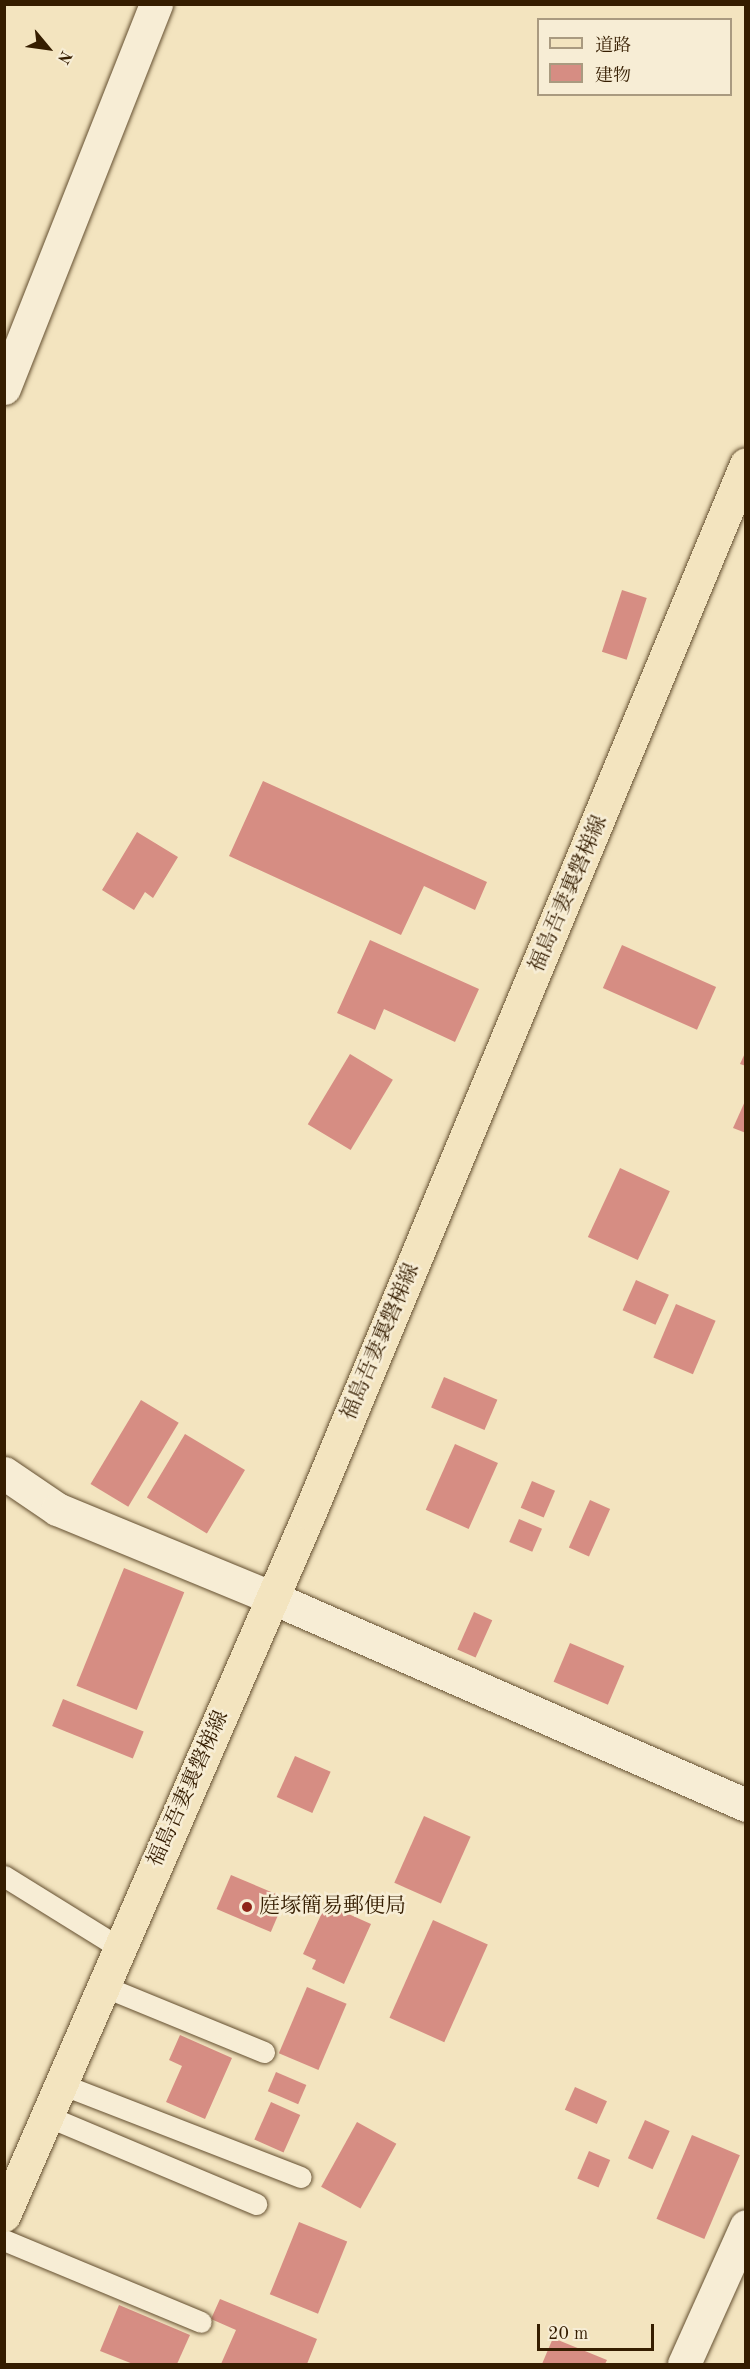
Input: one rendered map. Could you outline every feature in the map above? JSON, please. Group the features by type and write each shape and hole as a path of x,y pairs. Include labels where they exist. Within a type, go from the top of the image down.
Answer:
{"main road":[{"name":"福島吾妻裏磐梯線","path":"4,2216 273,1598 545,954 746,464"}],"street":[{"path":"4,388 156,4"},
{"path":"4,1473 57,1509 273,1598 746,1805"},
{"path":"684,2364 746,2226"}],"lane":[{"path":"4,1876 120,1948"},
{"path":"103,1986 264,2052"},
{"path":"62,2084 301,2177"},
{"path":"47,2116 256,2204"},
{"path":"4,2240 201,2322"}],"building":[{"path":"622,590 647,598 627,660 602,652"},
{"path":"263,781 487,882 475,910 424,886 401,935 229,856"},
{"path":"137,832 178,857 153,898 145,892 134,910 102,890"},
{"path":"370,940 479,989 455,1042 384,1009 375,1030 337,1013"},
{"path":"622,945 716,987 697,1030 603,988"},
{"path":"746,1051 746,1066 740,1064"},
{"path":"350,1054 393,1080 351,1150 308,1124"},
{"path":"746,1099 746,1133 733,1128"},
{"path":"620,1168 670,1191 638,1260 588,1237"},
{"path":"636,1280 669,1295 655,1325 623,1310"},
{"path":"676,1304 716,1321 693,1374 653,1357"},
{"path":"444,1377 497,1400 484,1430 431,1407"},
{"path":"141,1400 179,1423 128,1507 91,1484"},
{"path":"185,1434 245,1470 207,1533 147,1497"},
{"path":"455,1444 498,1463 469,1529 426,1510"},
{"path":"532,1481 555,1491 544,1517 521,1508"},
{"path":"590,1500 610,1509 589,1556 569,1548"},
{"path":"519,1519 542,1529 532,1552 509,1542"},
{"path":"124,1568 184,1592 137,1710 76,1686"},
{"path":"474,1612 492,1620 476,1658 457,1649"},
{"path":"570,1643 624,1666 608,1705 554,1682"},
{"path":"63,1699 144,1732 133,1758 52,1726"},
{"path":"295,1756 331,1772 312,1813 277,1797"},
{"path":"424,1816 471,1837 441,1903 394,1883"},
{"path":"231,1875 285,1898 271,1932 217,1909"},
{"path":"326,1904 371,1924 344,1984 312,1969 316,1960 303,1954"},
{"path":"433,1920 488,1944 444,2042 389,2018"},
{"path":"307,1987 347,2004 318,2070 279,2053"},
{"path":"180,2035 232,2058 205,2119 166,2102 182,2066 169,2060"},
{"path":"276,2072 306,2085 298,2104 268,2091"},
{"path":"575,2087 607,2101 597,2124 565,2110"},
{"path":"271,2102 300,2115 284,2152 254,2139"},
{"path":"645,2120 670,2131 653,2169 628,2158"},
{"path":"357,2122 396,2144 360,2209 321,2187"},
{"path":"692,2135 740,2155 704,2239 656,2219"},
{"path":"589,2151 610,2160 598,2188 577,2179"},
{"path":"299,2222 347,2241 318,2314 270,2294"},
{"path":"220,2299 317,2339 307,2364 221,2364 236,2330 211,2319"},
{"path":"119,2305 190,2335 177,2364 133,2364 100,2351"},
{"path":"553,2338 607,2360 605,2364 542,2364"}],"place":[{"name":"庭塚簡易郵便局","path":"247,1907"}]}
